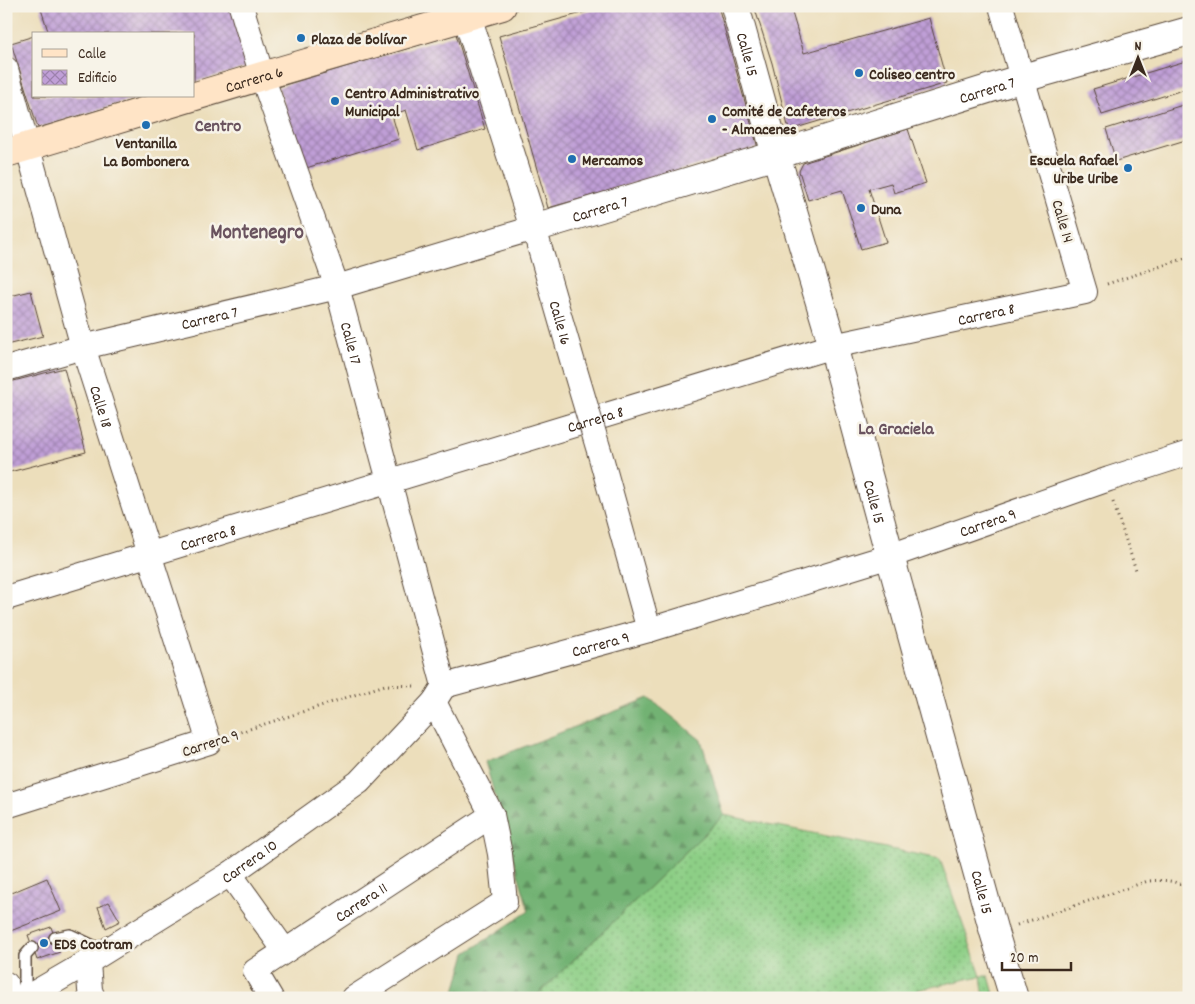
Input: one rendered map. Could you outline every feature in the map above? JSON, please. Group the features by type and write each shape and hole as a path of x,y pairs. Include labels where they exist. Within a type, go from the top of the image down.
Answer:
{"main road":[{"name":"Carrera 6","path":"195,96 502,6"},
{"name":"Carrera 6","path":"17,150 189,98"}],"street":[{"name":"Calle 17","path":"241,6 262,76 337,287 389,481 439,694"},
{"name":"Calle 15","path":"735,6 776,155 833,346 994,932 1014,998"},
{"name":"Calle 14","path":"1001,6 1085,292"},
{"name":"Calle 16","path":"467,16 534,228 649,630"},
{"name":"Carrera 7","path":"6,368 83,346 337,287 776,155 1023,78 1189,31"},
{"name":"Calle 18","path":"6,69 17,150 83,346 209,742"},
{"name":"Carrera 8","path":"6,598 833,346 1085,292"},
{"name":"Carrera 9","path":"439,694 890,556 1189,453"},
{"path":"354,998 505,902 500,854 492,815 439,694"},
{"name":"Carrera 10","path":"26,998 230,874 359,782 439,694"},
{"name":"Carrera 9","path":"6,806 209,742"},
{"name":"Carrera 11","path":"271,998 255,971 492,815"},
{"path":"230,874 285,951"},
{"path":"93,998 90,990 96,957"},
{"path":"6,984 10,998"}],"lane":[{"path":"55,938 70,934 96,957"},
{"path":"21,998 25,982 25,956 32,948"}],"path":[{"path":"1085,292 1189,257"},
{"path":"1109,479 1114,506 1136,570"},
{"name":"Carrera 9","path":"209,742 385,685 439,694"},
{"path":"994,932 1148,881 1162,880 1180,883 1189,890"}],"green space":[{"path":"649,698 701,740 724,815 534,998 453,998 466,953 529,911 485,762"},
{"path":"724,815 940,859 981,976 917,990 916,998 534,998"},
{"path":"981,976 989,976 995,998 984,998"}],"building":[{"path":"40,6 236,6 253,66 195,82 195,32 46,32 48,31"},
{"path":"607,6 718,6 758,148 548,208 499,36"},
{"name":"Coliseo centro","path":"754,6 790,6 804,53 929,18 947,83 789,130 772,63"},
{"path":"456,34 485,129 418,150 406,110 392,115 399,139 303,169 278,87"},
{"path":"32,37 32,98 139,98 38,128 11,43"},
{"path":"1189,60 1189,88 1102,115 1093,89"},
{"path":"1189,103 1189,139 1116,161 1106,129"},
{"path":"908,129 926,183 894,193 891,183 869,189 886,242 861,249 842,190 808,200 799,171 803,163"},
{"path":"31,291 43,336 6,345 6,315 8,314 6,297"},
{"path":"64,368 86,452 6,473 6,383"},
{"path":"47,878 61,911 8,932 6,926 6,895"},
{"path":"109,902 120,921 106,928 98,907"},
{"name":"EDS Cootram","path":"51,927 60,952 37,960 28,935"}],"place":[{"name":"Plaza de Bolívar","path":"301,38"},
{"name":"Coliseo centro","path":"859,73"},
{"name":"Centro Administrativo Municipal","path":"335,101"},
{"name":"Comité de Cafeteros - Almacenes","path":"712,119"},
{"name":"Ventanilla La Bombonera","path":"146,125"},
{"name":"Mercamos","path":"572,159"},
{"name":"Escuela Rafael Uribe Uribe","path":"1128,168"},
{"name":"Duna","path":"861,208"},
{"name":"EDS Cootram","path":"44,943"}],"district":[{"name":"Centro","path":"218,125"},
{"name":"Montenegro","path":"257,231"},
{"name":"La Graciela","path":"896,428"}]}
